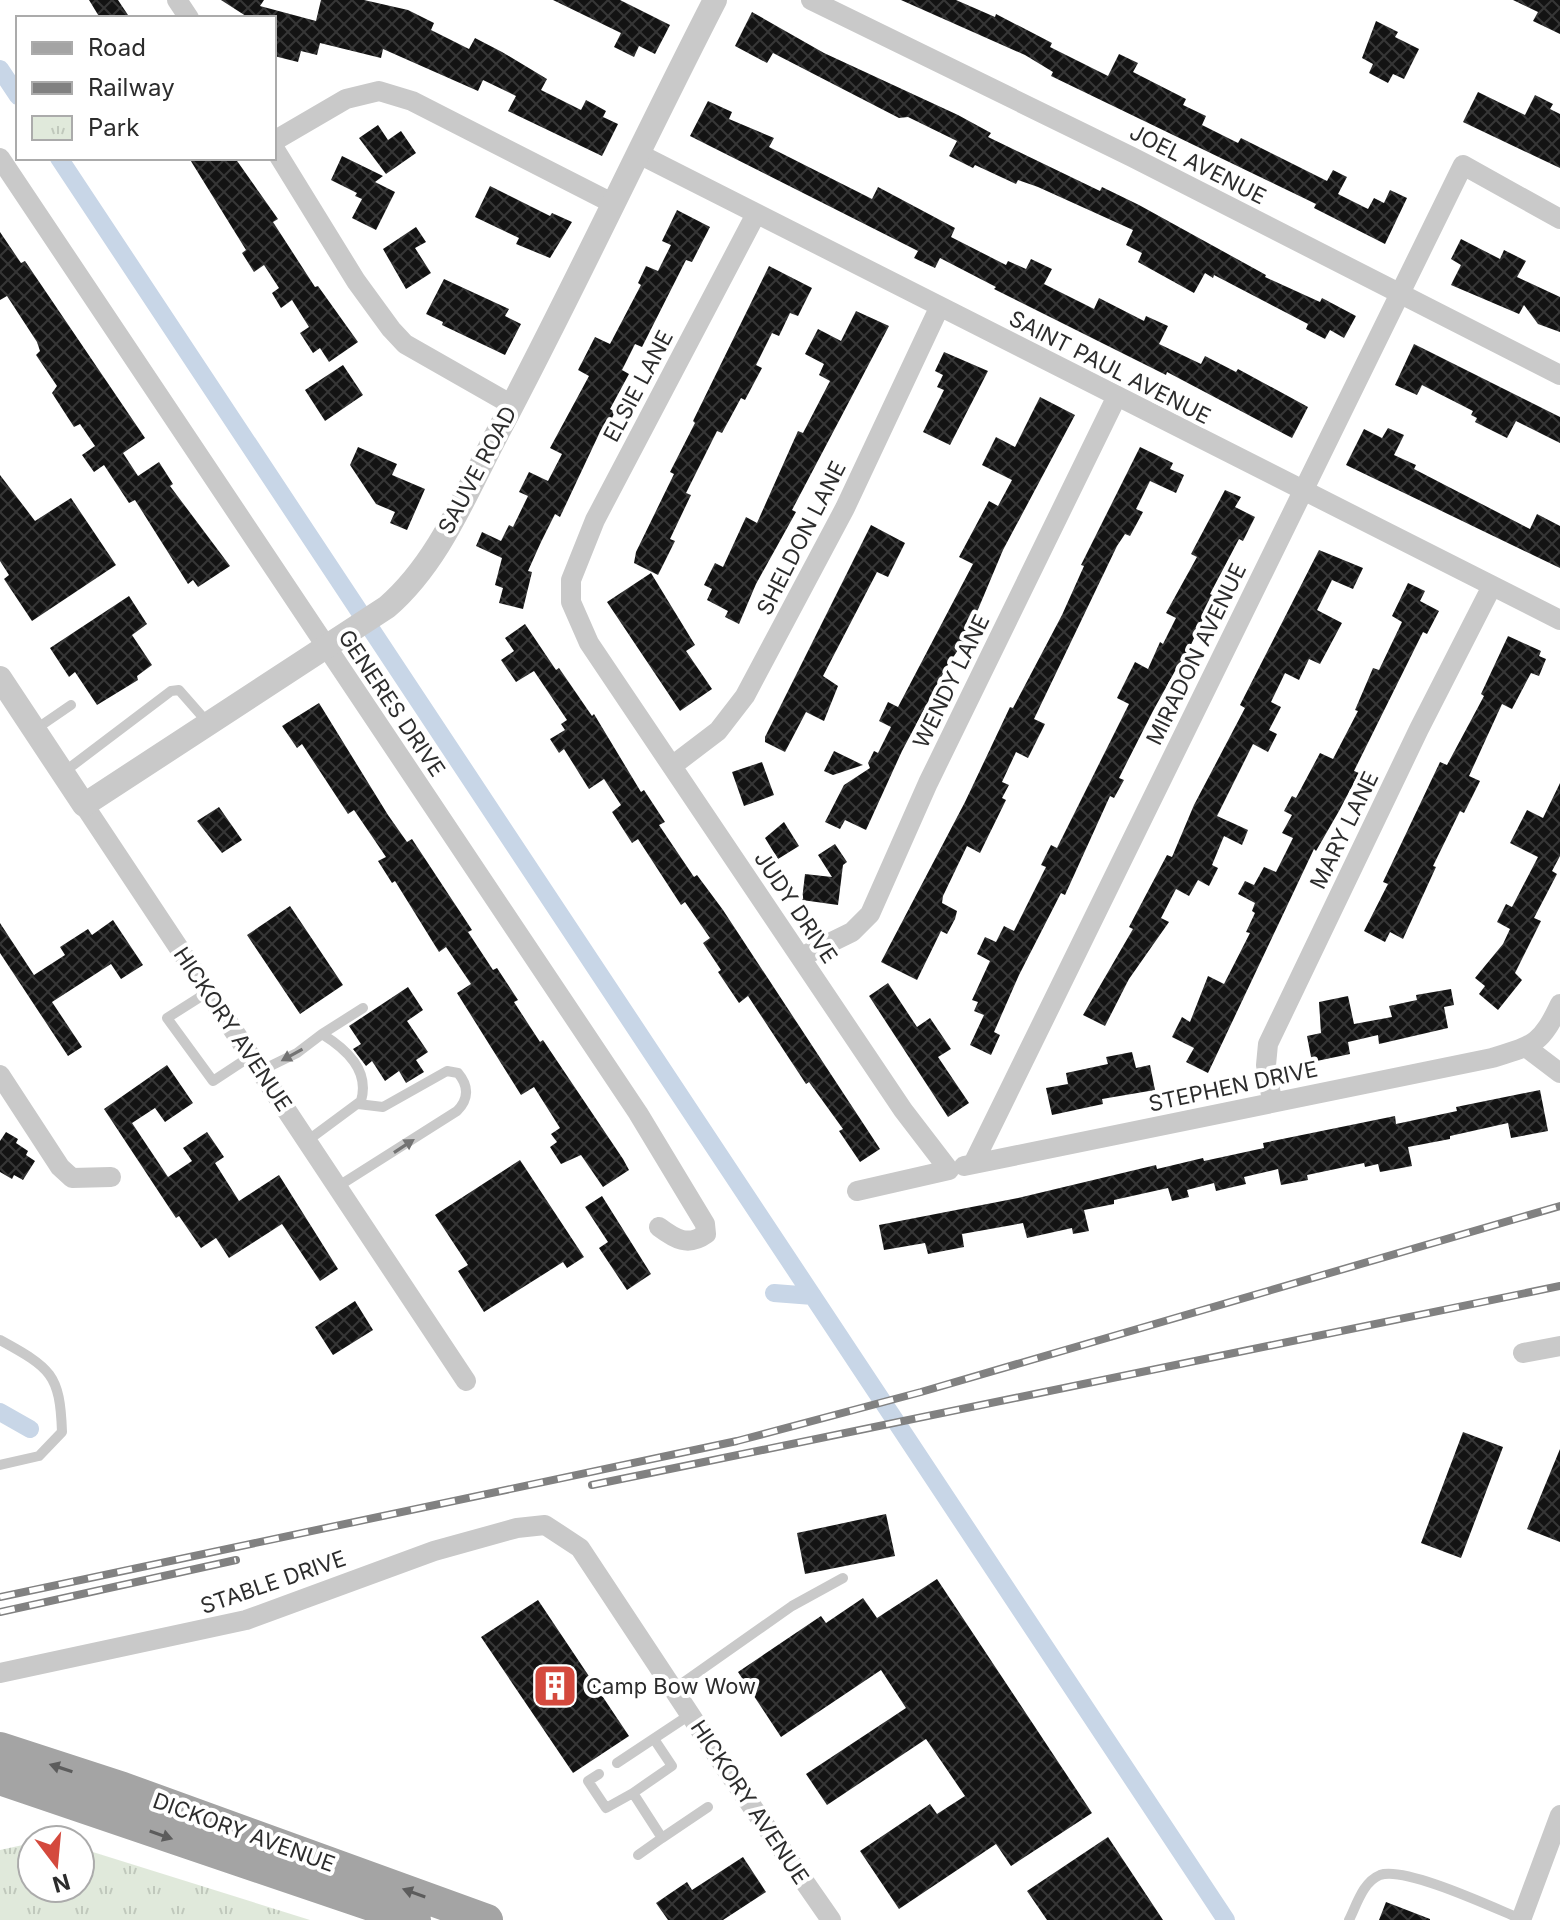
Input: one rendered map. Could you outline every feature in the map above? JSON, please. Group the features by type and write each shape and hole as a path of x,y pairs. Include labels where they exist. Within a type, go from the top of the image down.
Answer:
{"main road":[{"name":"DICKORY AVENUE","path":"0,1748 123,1788 487,1920"},
{"name":"DICKORY AVENUE","path":"0,1779 415,1920"}],"street":[{"name":"JOEL AVENUE","path":"811,0 1132,157 1560,375"},
{"name":"SAUVE ROAD","path":"84,805 387,607 410,586 438,545 512,405 713,1"},
{"path":"276,140 346,99 379,91 412,101 614,204"},
{"path":"276,151 356,281 391,329 405,344 512,405"},
{"name":"SAINT PAUL AVENUE","path":"639,154 1560,620"},
{"name":"GENERES DRIVE","path":"0,158 333,641 638,1113 705,1224 706,1234 696,1241 677,1240 659,1227"},
{"name":"MIRADON AVENUE","path":"973,1164 1463,165 1560,219"},
{"name":"ELSIE LANE","path":"572,584 595,520 756,214"},
{"name":"SHELDON LANE","path":"672,766 718,731 745,696 845,508 939,308"},
{"name":"WENDY LANE","path":"801,957 852,932 870,914 928,783 1116,398"},
{"name":"JUDY DRIVE","path":"572,584 571,602 589,643 903,1110 949,1170"},
{"name":"MARY LANE","path":"1272,1101 1266,1065 1268,1044 1419,729 1492,586"},
{"name":"HICKORY AVENUE","path":"0,678 466,1381"},
{"path":"1560,1004 1546,1034 1527,1048 1560,1073"},
{"name":"STEPHEN DRIVE","path":"949,1170 1492,1058 1527,1048"},
{"path":"0,1075 60,1167 72,1178 111,1177"},
{"path":"857,1191 949,1170"},
{"path":"1523,1353 1560,1346"},
{"name":"STABLE DRIVE","path":"0,1673 246,1620 434,1551 517,1528 545,1525 557,1531"},
{"name":"HICKORY AVENUE","path":"557,1531 580,1548 831,1920"},
{"path":"1521,1920 1560,1815"}],"lane":[{"path":"63,773 171,691 179,690 208,723"},
{"path":"35,730 71,705"},
{"path":"208,992 167,1018 213,1081 255,1063 297,1053 363,1008"},
{"path":"307,1141 358,1104 364,1086 360,1072 343,1048 322,1034"},
{"path":"337,1187 457,1111 466,1099 466,1087 458,1073 447,1071 383,1107 358,1104"},
{"path":"0,1340 54,1377 60,1392 62,1432 39,1456 0,1465"},
{"path":"674,1689 792,1606 843,1578"},
{"path":"617,1763 691,1714"},
{"path":"599,1774 588,1781 606,1808 672,1766 654,1739"},
{"path":"633,1793 662,1838"},
{"path":"638,1855 708,1807"},
{"path":"1349,1920 1367,1884 1382,1874 1415,1877 1521,1920"}],"green space":[{"path":"16,1846 16,1904 96,1904 96,1853 310,1920 0,1920 0,1850"}],"building":[{"path":"89,0 118,0 129,16 99,16"},
{"path":"221,0 264,0 260,6 316,21 321,0 364,0 408,10 434,23 431,30 469,49 475,38 502,52 547,79 541,90 581,110 586,100 606,111 603,117 618,124 602,156 508,111 516,96 483,80 478,91 383,49 381,58 320,43 317,55 301,51 298,62 276,56 276,16 246,16"},
{"path":"553,0 620,0 670,25 655,54 639,46 634,57 614,47 621,33"},
{"path":"901,0 956,0 995,17 996,14 1052,43 1050,47 1108,76 1119,54 1138,63 1133,72 1186,99 1183,105 1206,116 1202,125 1238,143 1241,138 1327,181 1333,170 1347,177 1338,194 1368,209 1374,198 1384,203 1390,190 1407,198 1385,244 1314,208 1316,204 1051,76 1053,72 1025,55"},
{"path":"1513,0 1560,0 1560,34 1533,21 1538,12"},
{"path":"752,12 824,53 958,115 991,133 988,137 1100,191 1102,187 1139,205 1265,277 1320,302 1322,298 1356,316 1344,338 1330,330 1325,339 1306,329 1308,324 1214,275 1213,278 1205,273 1194,293 1138,262 1142,253 1126,245 1133,230 1038,187 1018,180 1016,184 975,165 973,168 949,156 957,141 908,117 899,118 773,53 767,63 735,46"},
{"path":"1376,21 1398,32 1395,37 1419,49 1404,79 1393,74 1388,83 1369,73 1373,64 1362,58"},
{"path":"1478,92 1525,115 1535,95 1553,104 1550,109 1560,114 1560,168 1463,122"},
{"path":"708,101 732,112 729,119 774,138 769,147 872,199 878,187 955,228 951,237 1006,265 1008,261 1026,269 1031,259 1052,269 1044,284 1094,309 1099,298 1144,321 1146,316 1168,326 1159,344 1201,364 1205,356 1236,372 1238,369 1308,407 1292,438 1167,372 1166,375 994,289 996,287 940,258 935,268 914,258 918,251 690,136"},
{"path":"378,125 388,140 401,131 416,153 386,174 359,138"},
{"path":"342,156 383,176 375,182 395,192 376,230 352,218 362,199 355,196 357,193 331,180"},
{"path":"190,160 236,160 278,219 273,222 315,287 318,286 358,342 329,362 320,348 313,353 300,333 309,327 292,300 281,308 272,293 279,288 264,265 254,272 242,253 246,250"},
{"path":"490,186 550,216 552,213 572,222 550,258 516,244 519,238 475,217"},
{"path":"677,210 710,227 692,262 686,260 642,347 635,344 622,370 629,374 610,409 615,412 603,436 599,434 560,517 555,514 528,571 532,572 523,609 499,603 503,588 495,585 502,558 476,546 482,532 501,541 509,525 513,527 528,496 519,492 529,472 548,481 562,454 550,448 589,376 578,370 595,337 610,344 641,285 638,283 646,266 658,271 671,245 662,241"},
{"path":"416,227 426,242 415,248 431,273 406,289 383,249"},
{"path":"0,232 21,263 25,261 145,438 123,453 138,476 159,462 173,484 170,486 230,566 198,587 193,580 188,584 135,500 129,503 104,465 94,472 82,455 95,446 80,424 74,427 52,393 57,386 36,355 40,351 37,342 7,296 0,300"},
{"path":"1461,239 1500,259 1504,250 1526,261 1517,277 1560,297 1560,332 1538,324 1524,305 1519,314 1451,285 1461,265 1451,259"},
{"path":"769,266 812,288 798,316 790,313 779,336 772,333 756,365 762,368 745,400 741,398 722,433 717,431 686,493 691,495 670,539 675,541 658,575 634,563 636,552 674,474 670,472 695,423 693,421"},
{"path":"444,279 509,309 505,316 521,324 505,355 426,314"},
{"path":"856,311 889,326 792,510 796,512 756,584 739,624 725,617 728,611 707,600 712,589 704,585 715,563 723,567 746,517 757,523 798,431 803,433 830,381 819,375 824,364 805,354 818,329 841,341"},
{"path":"1414,344 1560,417 1560,443 1516,421 1507,438 1475,422 1477,418 1471,415 1473,411 1422,385 1417,395 1395,385"},
{"path":"944,352 988,371 950,445 923,432 944,390 937,387 943,375 935,371"},
{"path":"343,365 363,395 325,421 305,390"},
{"path":"1040,397 1075,415 1003,550 966,638 946,668 902,751 866,830 845,820 840,829 825,822 844,785 870,768 868,763 874,751 878,753 891,727 879,721 888,702 898,707 973,564 959,557 989,501 998,506 1012,480 982,465 996,437 1015,447"},
{"path":"1388,428 1404,435 1394,455 1416,465 1414,469 1530,529 1537,514 1560,526 1560,568 1346,465 1364,429 1382,438"},
{"path":"358,447 397,464 392,475 425,489 407,530 390,523 395,512 376,504 350,465"},
{"path":"1140,447 1173,463 1170,469 1184,475 1176,493 1150,481 1136,509 1143,512 1130,536 1125,534 1117,546 1034,719 1045,724 1028,758 1016,752 1002,782 1009,785 1002,798 1006,800 980,853 967,846 943,896 942,903 957,911 955,919 947,934 941,931 917,980 881,962 965,802 1010,707 1013,708 1062,615 1084,566 1081,565"},
{"path":"0,475 35,521 71,498 116,565 32,621 4,579 9,575 0,561"},
{"path":"1225,490 1241,497 1235,507 1255,517 1243,541 1239,539 1210,594 1214,596 1178,672 1175,671 1119,778 1124,780 1114,798 1110,796 1065,895 1061,893 1019,975 994,1032 1000,1035 991,1055 970,1045 984,1015 974,1011 978,1002 972,1000 990,961 977,954 985,937 996,942 1004,926 1014,931 1046,867 1041,865 1051,845 1057,848 1129,704 1117,698 1135,662 1148,669 1160,642 1163,644 1176,618 1166,613 1197,557 1191,554"},
{"path":"871,525 905,543 888,577 877,572 823,676 838,686 824,721 806,712 785,752 765,742 765,737"},
{"path":"1319,550 1363,568 1353,589 1332,580 1317,610 1342,623 1320,664 1309,659 1299,680 1285,673 1271,702 1281,707 1269,730 1277,734 1268,752 1253,744 1217,816 1248,830 1242,845 1224,836 1212,865 1218,868 1209,886 1198,880 1189,896 1176,889 1161,918 1169,922 1129,979 1105,1026 1083,1015 1133,929 1129,927 1167,855 1172,857 1194,805 1245,708 1240,705"},
{"path":"651,573 695,645 686,651 712,689 680,711 607,602"},
{"path":"1408,583 1425,591 1420,601 1439,611 1427,634 1423,632 1354,771 1359,773 1316,851 1314,849 1208,1073 1186,1062 1194,1048 1172,1037 1182,1017 1190,1022 1208,976 1224,984 1250,933 1246,932 1255,913 1252,911 1255,903 1238,894 1245,881 1254,885 1264,867 1276,872 1293,838 1282,833 1292,815 1284,811 1292,796 1296,798 1320,753 1333,759 1358,711 1355,710 1373,668 1379,670 1402,622 1392,616"},
{"path":"129,596 147,624 132,635 152,665 137,676 138,680 97,705 75,672 69,677 50,648"},
{"path":"525,624 556,670 559,668 592,716 594,714 641,792 644,790 665,822 659,825 694,877 697,875 723,910 880,1149 860,1162 839,1131 843,1129 809,1082 806,1084 748,996 739,1003 718,972 721,970 703,943 710,938 685,902 681,905 638,839 632,843 612,812 621,805 604,779 589,789 564,749 559,753 550,739 565,730 561,724 567,720 534,671 516,682 501,660 514,651 505,638"},
{"path":"1508,636 1541,651 1539,656 1546,659 1539,676 1531,673 1512,709 1502,704 1469,776 1480,781 1464,813 1460,811 1433,866 1436,867 1403,939 1390,932 1385,942 1364,931 1388,884 1383,882 1440,762 1447,765 1484,696 1481,694"},
{"path":"319,703 388,815 407,842 412,839 472,930 468,932 493,970 497,968 518,1000 514,1002 540,1042 543,1040 623,1159 629,1170 603,1187 581,1155 561,1164 550,1147 557,1142 551,1134 560,1128 534,1087 521,1095 457,993 471,984 446,947 439,952 395,881 392,883 378,861 386,857 354,810 348,814 302,744 297,748 282,726"},
{"path":"834,751 863,765 833,775 824,771"},
{"path":"762,762 774,795 744,806 732,772"},
{"path":"1560,783 1560,856 1552,871 1557,874 1534,918 1541,921 1515,973 1522,980 1498,1010 1479,994 1485,986 1475,978 1503,944 1510,929 1497,922 1506,904 1512,907 1538,857 1510,843 1527,810 1543,818"},
{"path":"219,807 242,840 222,853 197,821"},
{"path":"784,822 799,846 778,859 765,838"},
{"path":"835,844 847,862 843,865 838,905 802,900 805,874 832,877 818,855"},
{"path":"290,906 343,985 300,1014 247,935"},
{"path":"113,920 143,965 121,979 111,964 52,1002 82,1047 68,1056 0,953 0,923 34,975 65,955 60,947 88,929 92,935"},
{"path":"888,983 917,1027 930,1018 951,1049 938,1057 969,1103 948,1117 869,996"},
{"path":"408,987 423,1010 407,1021 428,1052 416,1060 424,1072 406,1083 399,1071 385,1081 372,1061 366,1066 353,1049 361,1044 349,1026"},
{"path":"1451,989 1454,1005 1444,1007 1448,1028 1379,1044 1378,1035 1348,1042 1350,1054 1312,1062 1307,1036 1321,1033 1319,1002 1348,996 1354,1024 1392,1017 1389,1006 1417,1000 1416,995"},
{"path":"1132,1052 1136,1068 1150,1065 1155,1090 1102,1099 1103,1104 1052,1115 1046,1088 1068,1084 1066,1073 1108,1064 1106,1057"},
{"path":"167,1065 193,1103 165,1122 155,1108 132,1123 168,1177 192,1161 183,1148 207,1132 224,1157 215,1163 239,1201 279,1175 338,1269 320,1281 282,1224 229,1258 216,1238 201,1248 179,1216 176,1218 104,1109"},
{"path":"1540,1090 1548,1131 1511,1138 1508,1123 1450,1136 1450,1139 1408,1147 1412,1166 1380,1172 1378,1164 1365,1167 1364,1163 1307,1175 1308,1180 1281,1185 1278,1169 1244,1177 1246,1184 1216,1191 1214,1183 1187,1190 1189,1197 1172,1201 1168,1188 1114,1200 1114,1204 1084,1210 1089,1231 1073,1234 1072,1228 1027,1238 1023,1223 962,1234 964,1247 928,1254 925,1243 884,1250 879,1225 1018,1198 1156,1165 1157,1169 1203,1158 1204,1161 1264,1148 1263,1143 1395,1116 1396,1124 1457,1111 1456,1107"},
{"path":"6,1132 18,1139 16,1143 28,1151 26,1155 35,1161 23,1180 14,1175 12,1179 0,1172 0,1141"},
{"path":"520,1160 584,1257 567,1268 563,1262 484,1312 458,1271 468,1265 435,1215"},
{"path":"602,1196 651,1274 627,1290 599,1248 608,1242 585,1207"},
{"path":"355,1301 373,1330 333,1355 315,1327"},
{"path":"1463,1432 1503,1447 1461,1558 1421,1543"},
{"path":"1560,1449 1560,1542 1527,1529"},
{"path":"886,1514 895,1556 805,1574 797,1533"},
{"path":"937,1579 1092,1813 1011,1866 996,1844 899,1909 860,1851 930,1804 937,1814 965,1796 926,1739 827,1805 806,1774 906,1708 881,1670 781,1737 738,1672 821,1616 826,1623 863,1598 877,1618"},
{"name":"Camp Bow Wow","path":"538,1600 629,1736 573,1773 481,1637"},
{"path":"1108,1837 1163,1920 1047,1920 1027,1891"},
{"path":"743,1857 766,1892 723,1920 668,1920 656,1903 687,1882 692,1890"},
{"path":"1386,1902 1430,1919 1430,1920 1379,1920"}],"waterway":[{"path":"0,69 16,93"},
{"path":"60,160 1226,1920"},
{"path":"774,1293 813,1296"},
{"path":"0,1412 30,1429"}],"railway":[{"path":"0,1597 737,1441 921,1392 1560,1206"},
{"path":"592,1485 1560,1286"},
{"path":"0,1612 236,1560"}],"place":[{"name":"Camp Bow Wow","path":"555,1686"}]}
